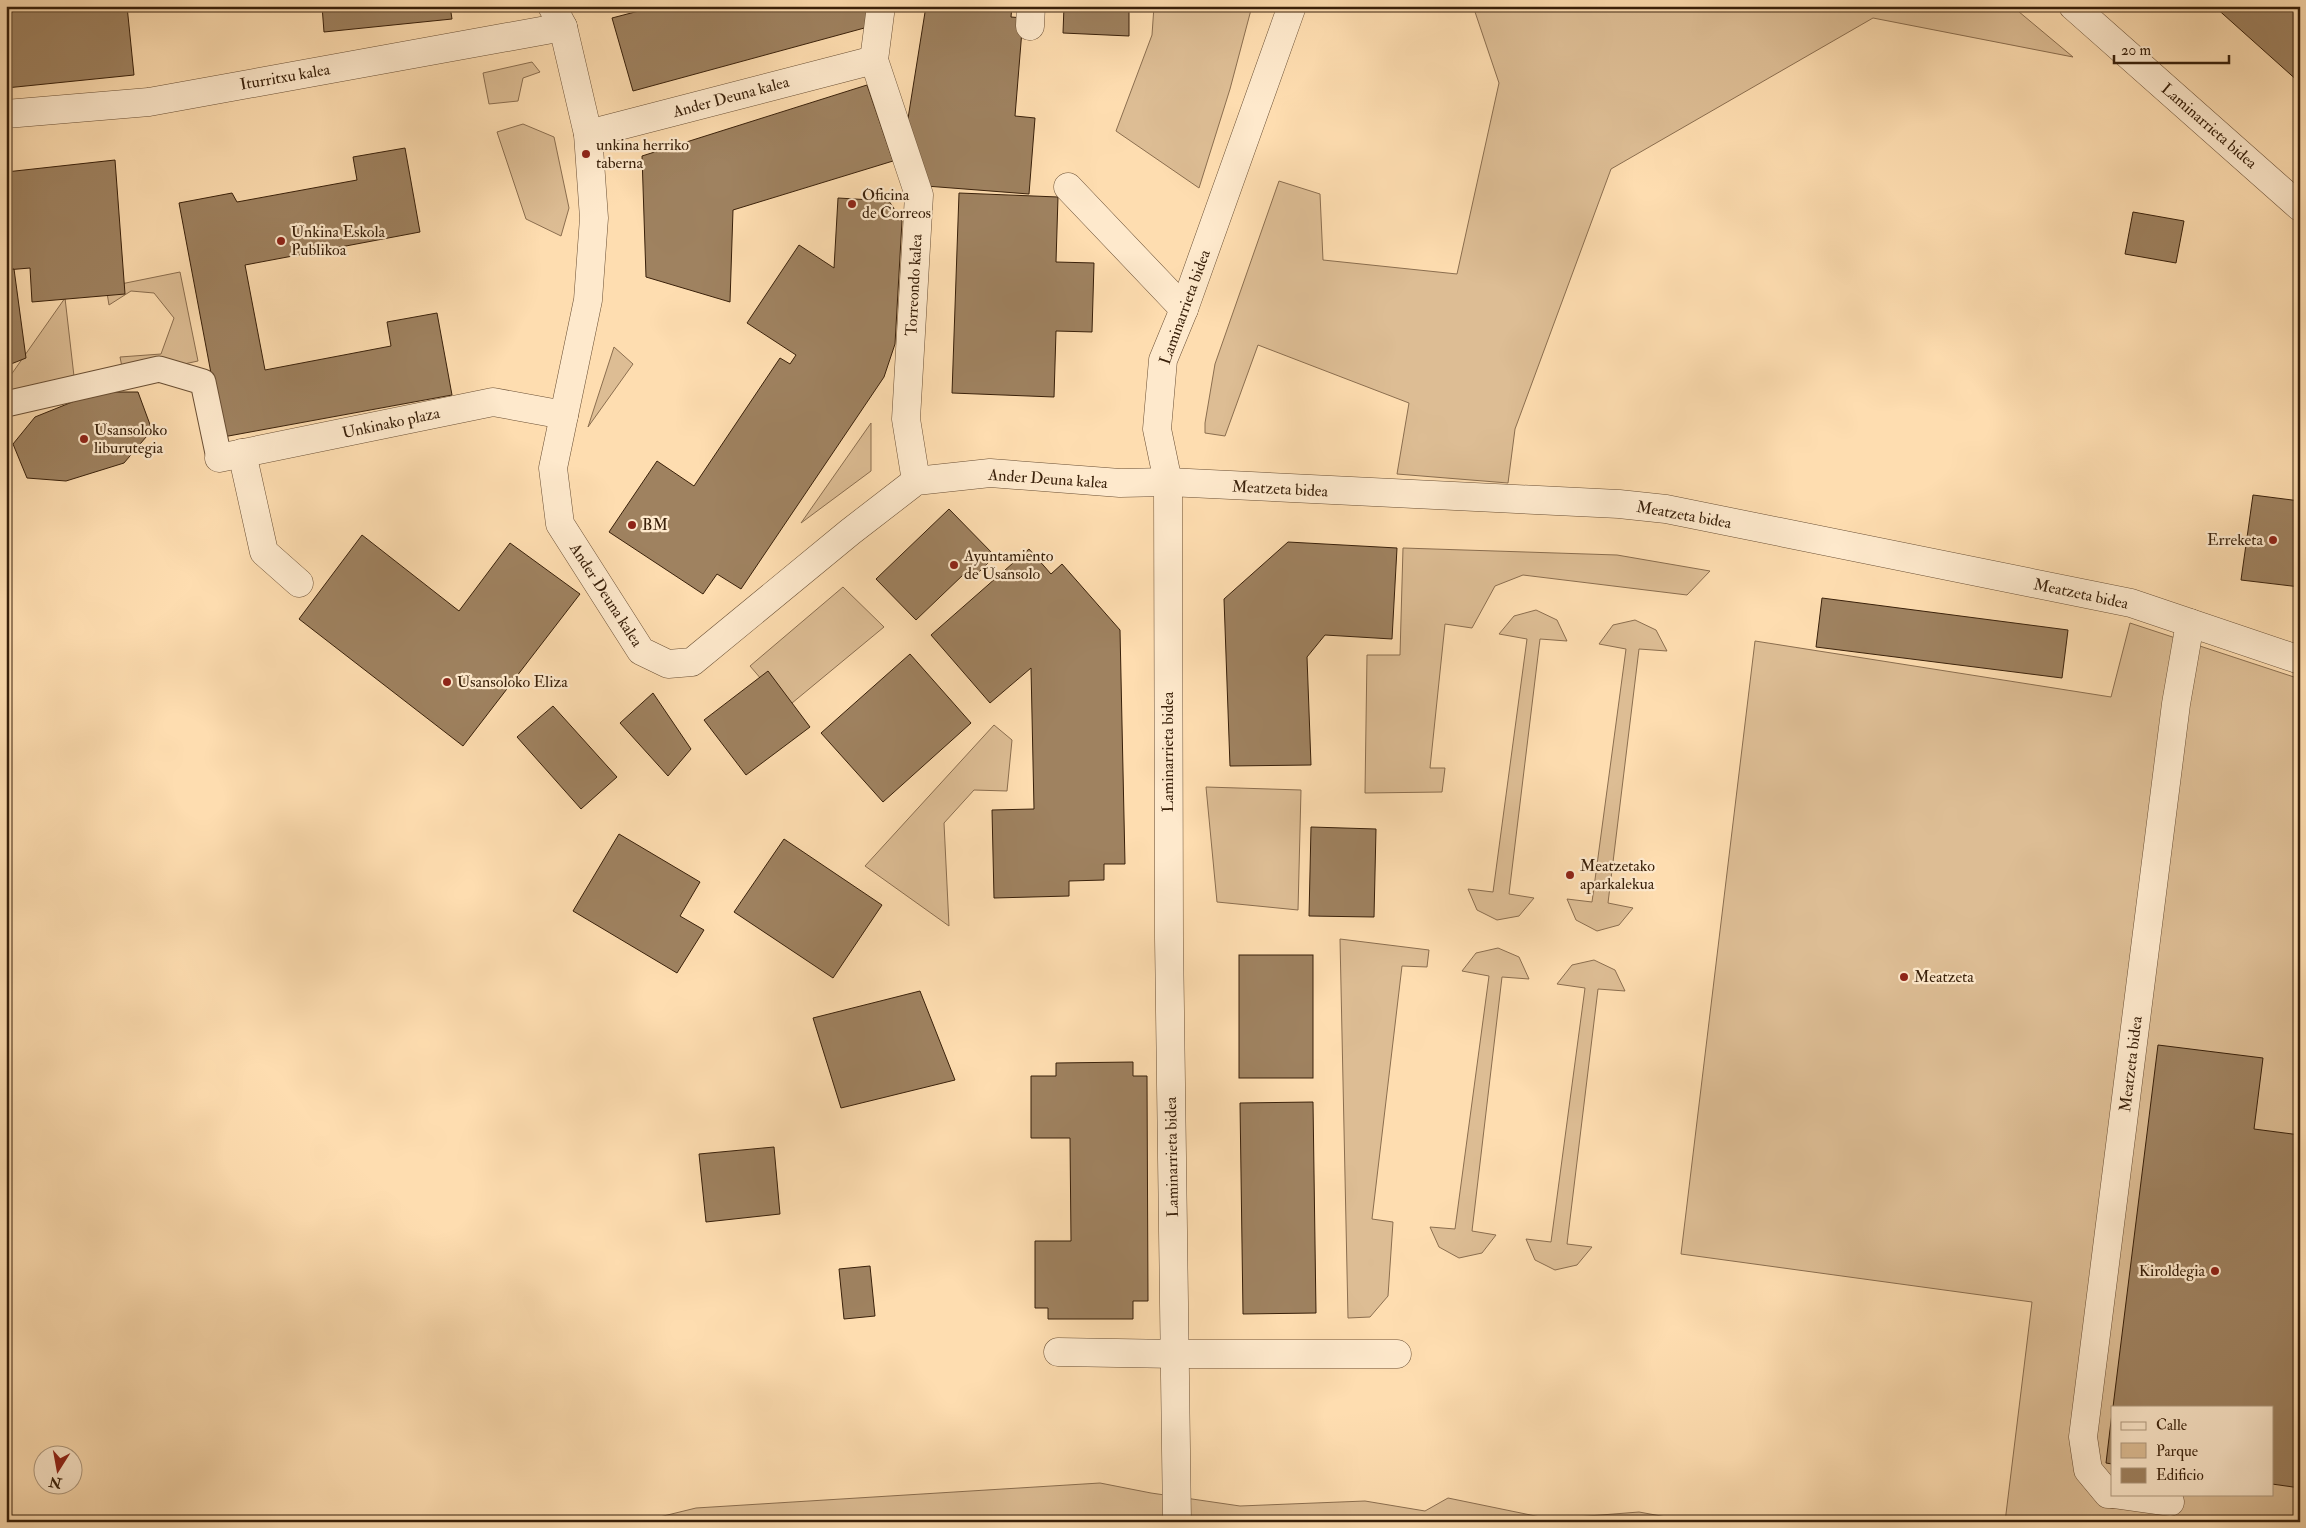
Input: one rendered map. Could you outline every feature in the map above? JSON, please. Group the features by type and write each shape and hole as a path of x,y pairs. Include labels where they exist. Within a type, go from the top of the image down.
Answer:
{"street":[{"name":"Torreondo kalea","path":"882,6 874,60 919,195 906,418 916,481"},
{"name":"Laminarrieta bidea","path":"1177,1516 1176,1354 1168,938 1168,482 1157,429 1163,360 1184,308 1292,6"},
{"name":"Laminarrieta bidea","path":"2073,6 2300,206"},
{"name":"Ander Deuna kalea","path":"557,17 588,134 594,218 588,300 553,468 560,524 641,651 668,664 692,662 850,532 916,481 990,473 1120,483 1168,482"},
{"name":"Iturritxu kalea","path":"6,114 149,102 557,17"},
{"name":"Ander Deuna kalea","path":"588,134 874,60"},
{"path":"1068,187 1184,308"},
{"path":"6,404 159,368 203,382 264,552 299,583"},
{"name":"Unkinako plaza","path":"230,456 493,402 564,415"},
{"name":"Meatzeta bidea","path":"1168,482 1619,504 1666,509 2131,603 2300,660"},
{"name":"Meatzeta bidea","path":"2111,1494 2108,1494 2088,1470 2083,1437 2176,704 2190,623"},
{"path":"1058,1352 1397,1354"},
{"name":"Meatzeta bidea","path":"2127,1496 2170,1502"}],"green space":[{"path":"1154,6 1252,6 1230,89 1199,188 1116,131 1152,35"},
{"path":"1473,6 2012,6 2073,57 1873,18 1611,169 1515,429 1508,483 1397,474 1409,403 1258,345 1225,436 1205,433 1215,364 1279,181 1320,194 1323,260 1457,274 1499,83"},
{"path":"532,62 540,72 523,78 518,101 489,104 483,73"},
{"path":"523,124 554,137 569,208 561,236 526,219 497,132"},
{"path":"180,272 198,361 124,377 120,357 161,354 174,318 154,293 131,291 109,305 106,287"},
{"path":"65,298 75,385 6,394 6,382"},
{"path":"614,347 633,364 588,427"},
{"path":"871,423 871,471 801,523"},
{"path":"1403,548 1617,555 1710,571 1687,595 1523,575 1495,586 1472,628 1445,624 1430,768 1445,768 1442,792 1365,793 1367,655 1400,655"},
{"path":"843,587 884,627 786,708 750,666"},
{"path":"1536,610 1557,620 1567,641 1540,639 1509,894 1534,898 1519,916 1497,920 1477,910 1468,889 1493,892 1527,639 1499,634 1514,616"},
{"path":"1635,620 1656,630 1667,651 1639,649 1608,903 1633,908 1619,925 1597,931 1576,920 1567,899 1592,902 1626,649 1599,644 1613,625"},
{"path":"2130,623 2300,679 2300,1522 2005,1522 2032,1302 1681,1254 1755,641 2111,697"},
{"path":"994,725 1012,740 1007,791 974,790 944,823 949,926 865,866"},
{"path":"1206,787 1301,790 1298,910 1217,902"},
{"path":"1340,939 1429,950 1427,967 1402,966 1372,1219 1393,1222 1388,1296 1370,1317 1348,1318"},
{"path":"1498,948 1519,957 1529,979 1502,977 1472,1231 1496,1235 1482,1253 1459,1258 1439,1247 1430,1227 1455,1229 1489,976 1462,971 1476,953"},
{"path":"1594,960 1615,970 1625,991 1598,989 1567,1244 1592,1247 1577,1265 1555,1270 1535,1260 1526,1239 1551,1242 1585,988 1557,984 1572,965"},
{"path":"1100,1483 1151,1493 1240,1506 1365,1501 1425,1511 1448,1498 1550,1519 1639,1512 1694,1522 639,1522 696,1508"}],"building":[{"path":"6,6 127,6 134,75 6,88"},
{"path":"322,6 450,6 452,19 324,32"},
{"path":"658,6 871,6 868,27 633,91 612,18"},
{"path":"926,6 1012,6 1011,17 1023,18 1015,116 1035,118 1029,194 926,186 906,131"},
{"path":"1064,6 1129,6 1129,36 1063,33"},
{"path":"2214,6 2300,6 2300,83"},
{"path":"867,85 893,161 733,210 730,302 646,277 642,156"},
{"path":"405,148 420,232 245,265 265,370 391,346 387,322 437,313 452,395 223,437 179,203 232,193 237,202 357,180 353,157"},
{"path":"115,160 125,294 32,302 30,268 6,270 6,172"},
{"path":"959,193 1058,197 1056,262 1094,263 1092,332 1056,331 1054,397 952,393"},
{"path":"838,198 889,201 902,221 895,344 884,377 741,589 717,574 703,594 609,532 657,461 694,486 780,358 790,364 796,355 747,323 799,245 834,268"},
{"path":"2133,212 2184,221 2176,263 2125,254"},
{"path":"14,269 26,358 6,366 6,270"},
{"path":"97,392 138,392 152,430 124,463 66,481 27,478 13,444 35,417"},
{"name":"Erreketa","path":"2253,495 2300,501 2300,587 2241,580"},
{"path":"949,509 995,556 970,581 964,574 916,620 876,579"},
{"name":"Usansoloko Eliza","path":"362,535 459,611 510,543 580,594 463,746 299,619"},
{"path":"1288,542 1397,548 1392,639 1325,635 1307,657 1311,765 1230,766 1224,599"},
{"path":"1029,549 1051,574 1062,564 1120,630 1125,864 1104,864 1104,880 1069,881 1069,896 994,898 992,810 1034,809 1031,668 990,703 931,635"},
{"path":"1822,598 2068,630 2062,678 1816,647"},
{"path":"910,654 971,723 883,802 821,733"},
{"path":"768,671 810,727 746,775 704,720"},
{"path":"653,693 691,749 668,776 620,723"},
{"path":"553,706 617,777 581,809 517,737"},
{"path":"1311,827 1376,829 1374,917 1309,916"},
{"path":"619,834 700,882 680,916 704,930 677,973 573,911"},
{"path":"784,839 882,905 833,978 734,912"},
{"path":"1239,955 1313,955 1313,1078 1239,1078"},
{"path":"920,991 955,1080 841,1108 813,1018"},
{"name":"Kiroldegia","path":"2158,1045 2263,1058 2254,1129 2300,1135 2300,1488 2274,1484 2274,1406 2113,1406"},
{"path":"1133,1062 1133,1076 1147,1076 1148,1301 1133,1301 1133,1319 1048,1319 1048,1308 1035,1308 1035,1241 1071,1241 1070,1138 1031,1138 1031,1076 1056,1076 1056,1063"},
{"path":"1313,1102 1316,1313 1243,1314 1240,1103"},
{"path":"774,1147 780,1214 706,1222 699,1154"},
{"path":"870,1266 875,1316 844,1319 839,1269"},
{"path":"2111,1421 2111,1464 2106,1463"}],"place":[{"name":"unkina herriko taberna","path":"586,154"},
{"name":"Oficina de Correos","path":"852,204"},
{"name":"Unkina Eskola Publikoa","path":"281,241"},
{"name":"Usansoloko liburutegia","path":"84,439"},
{"name":"BM","path":"632,525"},
{"name":"Erreketa","path":"2273,540"},
{"name":"Ayuntamiento de Usansolo","path":"954,565"},
{"name":"Usansoloko Eliza","path":"447,682"},
{"name":"Meatzetako aparkalekua","path":"1570,875"},
{"name":"Meatzeta","path":"1904,977"},
{"name":"Kiroldegia","path":"2215,1271"}]}
